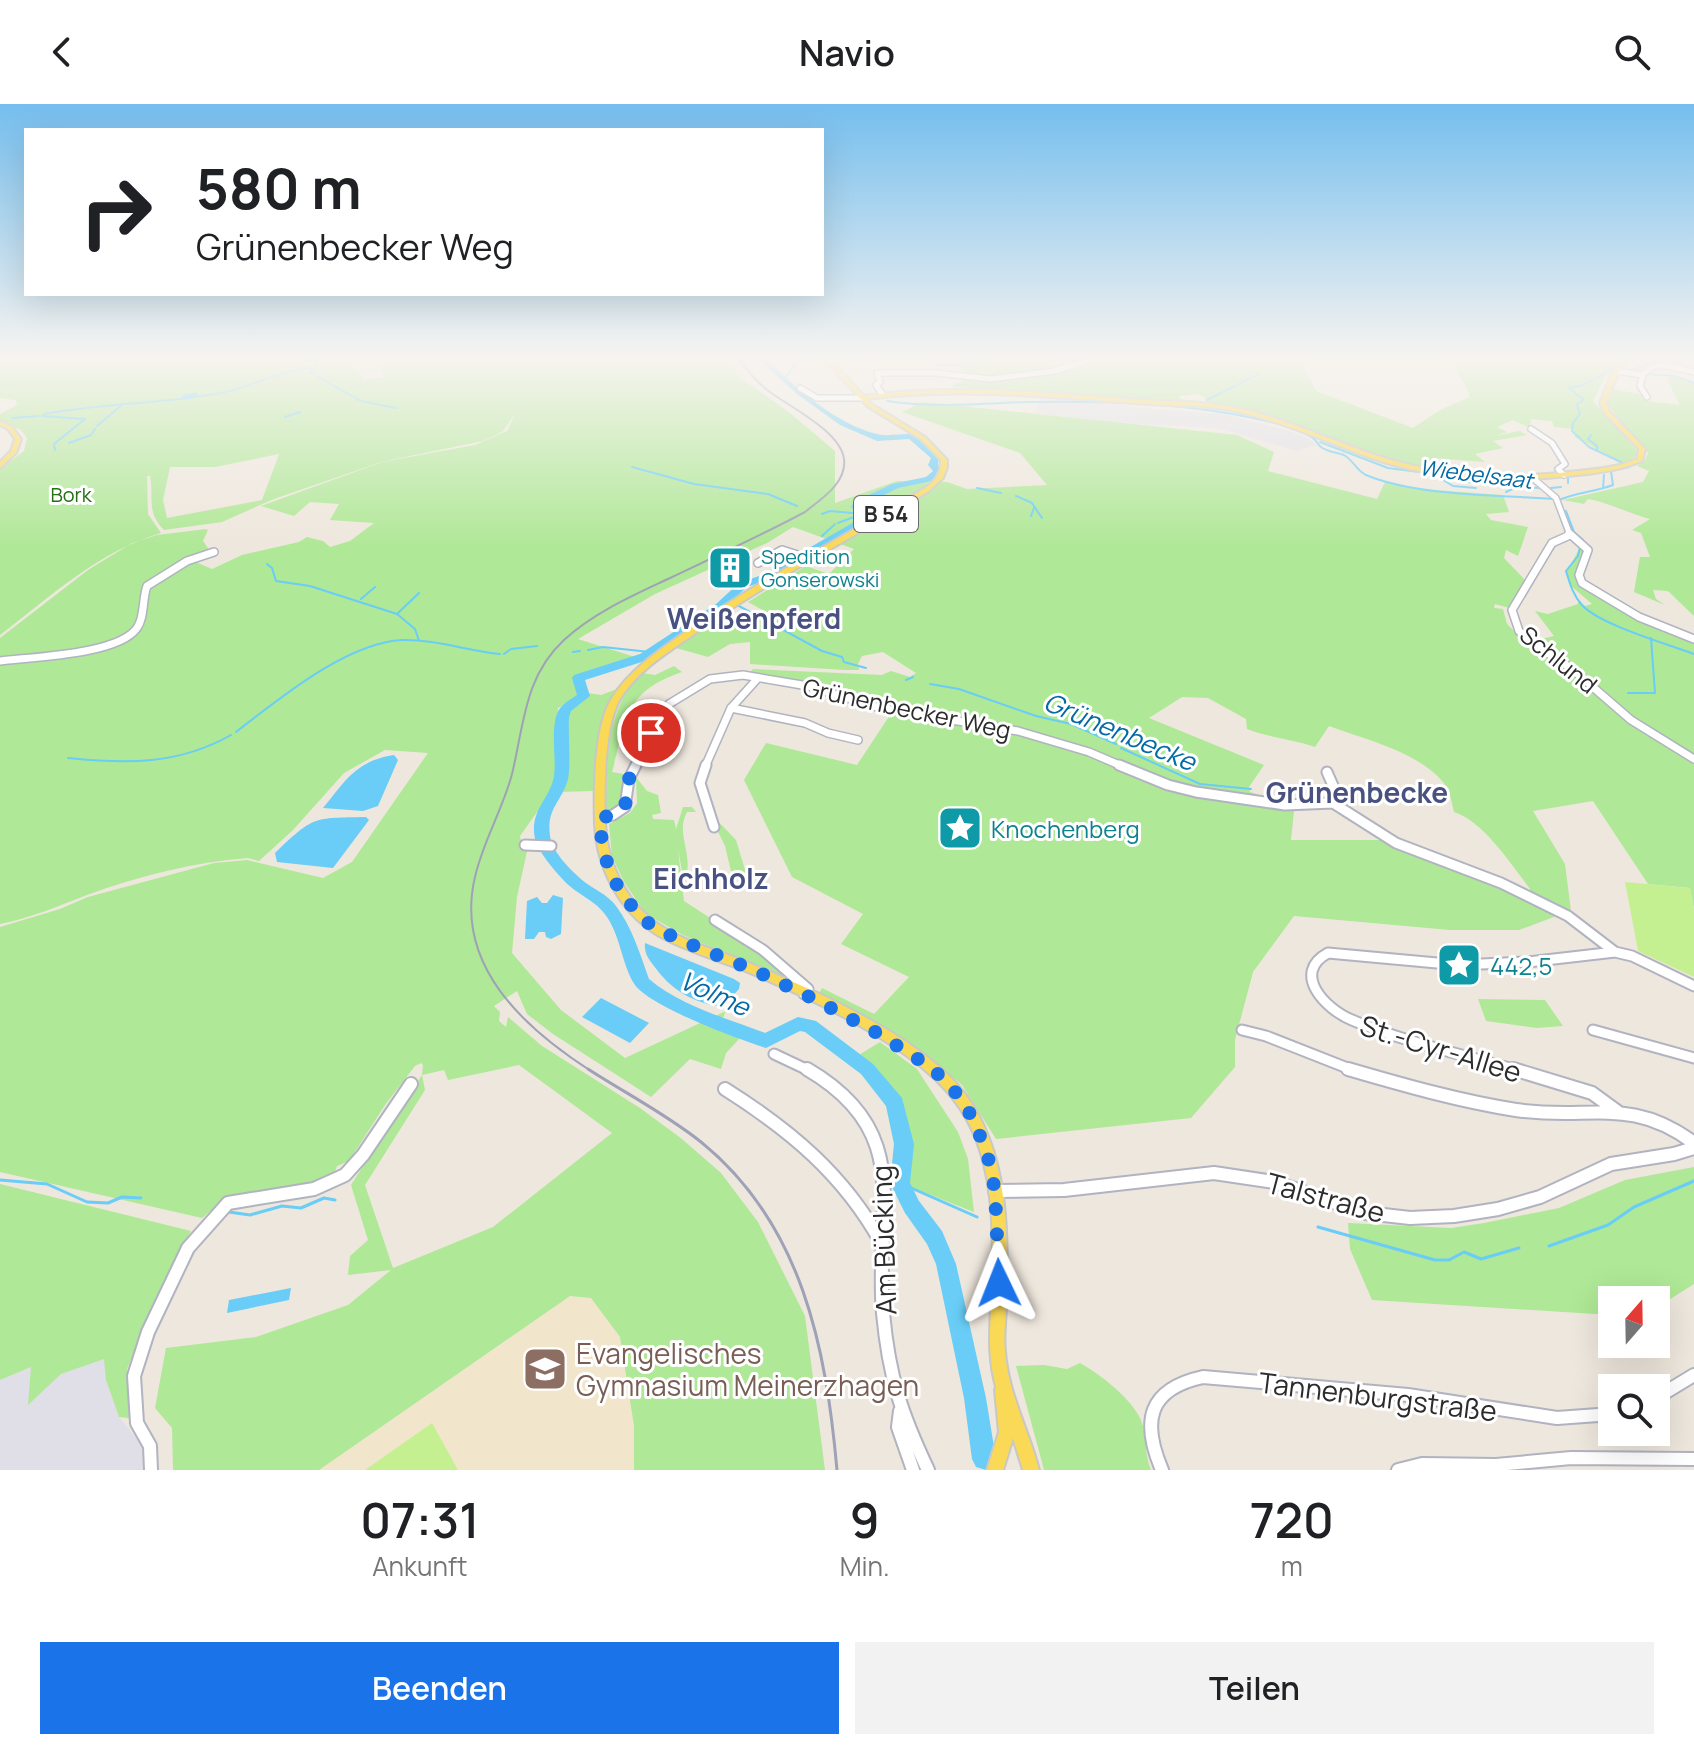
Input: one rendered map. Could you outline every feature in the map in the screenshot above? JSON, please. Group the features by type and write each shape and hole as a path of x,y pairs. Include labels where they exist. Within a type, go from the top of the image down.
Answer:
{"main road":[{"name":"B 54","path":"891,421 933,445 944,460 943,474 937,482 834,544 805,557 700,627 628,681 615,699 608,724 600,791 602,844 610,873 624,897 645,921 675,938 804,994 932,1068 959,1096 975,1122 987,1153 995,1191 1000,1264 997,1349 1000,1369 1023,1434 1028,1470"},
{"path":"1279,421 1404,465 1471,475 1534,479 1623,466 1643,456 1636,441 1617,421"},
{"path":"0,423 10,428 18,439 14,452 0,466"},
{"path":"995,1470 1007,1432 1000,1369"}],"street":[{"path":"1531,429 1544,436 1558,450 1565,464 1558,469 1564,475"},
{"path":"1534,479 1557,500 1570,535 1588,550 1579,575 1582,583 1639,617 1694,639"},
{"name":"Schlund","path":"1570,535 1552,543 1532,582 1514,606 1514,622 1531,642 1572,669 1631,720 1694,759"},
{"path":"758,563 782,550 805,557"},
{"path":"0,661 97,645 128,635 136,630 139,623 147,586 187,561 214,552"},
{"name":"Grünenbecker Weg","path":"600,818 613,815 625,807 629,779 661,713 669,704 710,679 735,675 808,686 880,708 1018,731 1089,752 1168,785 1196,792 1285,805 1333,803"},
{"path":"714,827 700,783 731,708 758,678"},
{"path":"731,708 793,719 858,740"},
{"path":"1327,772 1338,797 1333,803 1384,838 1501,883 1568,916 1615,952 1632,956 1694,986"},
{"path":"530,845 551,846"},
{"path":"715,920 763,950 808,989 804,994"},
{"name":"St.-Cyr-Allee","path":"1615,952 1528,962 1462,965 1328,953 1314,961 1310,968 1318,995 1350,1020 1592,1093 1618,1112"},
{"path":"1242,1030 1284,1042 1335,1065 1478,1104 1535,1113 1585,1115 1618,1112 1662,1119 1694,1145"},
{"path":"1593,1030 1694,1058"},
{"name":"Am Bücking","path":"774,1054 799,1063 827,1079 861,1114 875,1140 883,1167 886,1207 881,1243 881,1291 900,1410 928,1470"},
{"path":"151,1470 150,1446 137,1423 134,1376 148,1332 188,1248 228,1203 293,1193 342,1178 355,1166 394,1103 411,1084"},
{"path":"725,1089 807,1145 834,1171 864,1209 881,1243"},
{"name":"Talstraße","path":"995,1191 1064,1190 1202,1172 1223,1173 1280,1184 1361,1212 1406,1218 1457,1216 1504,1208 1541,1197 1610,1165 1676,1156 1694,1145"},
{"path":"1670,1390 1694,1375"},
{"name":"Tannenburgstraße","path":"1162,1470 1150,1439 1151,1417 1165,1392 1178,1383 1203,1377 1408,1395 1557,1418 1598,1415"},
{"path":"900,1410 898,1427 913,1470"},
{"path":"1398,1470 1450,1462 1495,1467 1571,1458 1694,1459"}],"shaded area":[{"path":"1103,421 1250,421 1286,430 1310,439 1316,445 1297,451 1217,428"},
{"name":"Evangelisches Gymnasium Meinerzhagen","path":"570,1296 591,1298 620,1337 634,1426 634,1470 319,1470"},
{"path":"105,1358 106,1380 119,1417 156,1462 159,1470 0,1470 0,1380 31,1367 29,1404 61,1374"}],"green space":[{"name":"Bork","path":"0,421 510,421 502,432 483,441 381,462 274,499 222,522 164,530 153,511 150,476 147,476 148,514 161,533 138,541 157,535 206,529 203,541 210,551 187,560 142,592 136,624 148,589 191,560 212,569 242,555 299,542 307,537 323,541 330,547 350,541 374,523 330,520 339,504 310,502 294,516 261,506 382,462 475,445 507,431 512,421 799,421 835,451 835,503 897,481 947,482 967,489 1047,485 1020,453 927,421 1101,421 1237,435 1274,452 1268,471 1377,499 1385,482 1421,489 1503,495 1509,512 1486,514 1491,520 1528,527 1518,556 1506,550 1504,558 1527,582 1509,608 1495,604 1494,608 1503,609 1507,624 1526,643 1560,661 1614,708 1694,760 1694,910 1690,888 1648,884 1593,801 1533,811 1565,864 1571,911 1530,894 1530,889 1506,856 1486,834 1476,824 1454,812 1447,789 1432,771 1405,754 1329,726 1315,747 1247,729 1246,719 1208,698 1182,697 1149,718 1264,765 1249,787 1250,792 1284,803 1199,791 1091,750 749,674 753,669 882,675 891,671 910,677 916,673 883,652 862,656 859,670 845,670 750,664 750,642 730,644 708,657 676,648 715,620 722,624 750,626 768,613 748,602 806,566 829,574 854,549 793,527 767,543 655,594 578,639 638,658 576,681 581,692 601,695 617,689 602,725 594,791 557,792 564,780 561,767 568,726 559,727 561,716 579,701 558,708 555,780 545,801 520,836 522,845 528,847 517,897 512,953 561,1010 625,1058 726,1011 719,1027 741,1037 726,1053 721,1069 690,1059 651,1097 527,1014 517,991 494,1006 500,1012 499,1021 506,1027 508,1017 542,1046 640,1108 682,1139 721,1173 758,1222 805,1316 825,1470 634,1470 634,1426 620,1337 591,1298 570,1296 319,1470 173,1470 172,1428 155,1408 166,1348 256,1337 348,1305 391,1270 348,1275 350,1256 368,1240 351,1185 422,1075 423,1065 415,1066 349,1161 337,1166 333,1177 225,1199 202,1218 0,1172 0,927 88,897 214,863 247,860 323,878 352,862 428,753 385,750 344,773 293,830 259,861 248,858 228,860 167,871 0,924 0,638 88,570 125,547 76,576 0,635 0,469 24,451 27,438 21,430","holes":["279,454 262,500 167,518 163,500 170,467 215,467","519,1065 612,1133 493,1227 393,1268 365,1185 425,1090 422,1075 444,1070 448,1080"]},
{"path":"1282,421 1394,421 1413,428 1424,421 1511,421 1497,427 1507,432 1495,436 1520,431 1527,435 1493,441 1503,448 1475,454 1485,462 1433,458 1431,468 1379,457"},
{"path":"1515,421 1531,421 1530,428"},
{"path":"1549,421 1610,421 1638,452 1624,464 1575,437 1573,429 1554,427"},
{"path":"1621,421 1694,421 1694,616 1668,591 1653,590 1656,599 1665,605 1634,592 1640,557 1650,557 1641,533 1632,530 1650,519 1588,499 1584,504 1563,500 1643,482 1649,471 1637,466 1648,453"},
{"path":"1580,548 1586,549 1577,577 1615,605 1694,640 1694,758 1634,720 1533,641 1554,636 1535,611 1548,614 1578,604 1578,600 1585,606 1592,604 1570,585 1566,573"},
{"path":"674,666 682,672 649,688 638,698 625,722 612,772 628,775 622,785 623,804 610,812 606,809 608,754 610,736 621,703 642,673 655,675"},
{"path":"892,712 1017,733 1087,753 1148,779 1288,807 1294,811 1291,840 1385,840 1499,886 1559,915 1519,930 1450,930 1294,916 1253,972 1235,1040 1235,1067 1191,1118 996,1139 962,1085 922,1052 818,995 822,988 874,1014 909,977 841,944 863,914 792,877 744,780 766,743 857,765"},
{"path":"636,777 647,791 658,795 661,813 652,815 653,819 674,820 676,829 683,807 692,807 696,812 687,812 684,819 687,872 682,871 678,849 684,901 752,945 803,987 683,935 646,914 624,882 612,856 609,824 630,813 637,803"},
{"path":"708,811 736,840 746,873 731,871 725,846"},
{"path":"1625,882 1690,888 1694,910 1694,977 1638,951"},
{"path":"1478,999 1545,1000 1563,1026 1537,1028 1486,1021"},
{"path":"880,1042 917,1069 958,1132 968,1159 974,1212 900,1183 904,1150 899,1118 881,1086 854,1058"},
{"path":"1694,1167 1694,1284 1670,1299 1670,1286 1598,1286 1598,1314 1595,1314 1372,1300 1350,1249 1348,1223 1451,1228 1484,1223 1559,1208 1625,1180"},
{"path":"0,1184 191,1231 145,1324 127,1369 129,1418 119,1417 106,1380 104,1359 61,1374 28,1405 31,1367 0,1380"},
{"path":"1080,1363 1114,1387 1136,1412 1143,1426 1151,1470 1044,1470 1016,1366 1044,1365 1067,1369"},
{"path":"432,1423 458,1470 365,1470"}],"water":[{"path":"394,755 398,760 378,806 363,811 323,808 361,767"},
{"path":"366,817 369,820 333,868 277,862 275,853 307,826 324,819"},
{"path":"553,895 563,898 561,934 551,939 546,937 545,932 539,932 534,939 525,939 527,901 537,897 542,903 547,903"},
{"path":"645,943 734,979 740,983 739,989 723,1007 692,999 661,974 647,955"},
{"path":"601,998 649,1023 630,1043 582,1017"},
{"path":"291,1288 289,1300 227,1313 229,1300"}],"waterway":[{"path":"55,450 54,444 83,421"},
{"path":"97,426 103,421"},
{"name":"Volme","path":"839,421 877,438 911,436 936,457 933,465 938,471 929,479 895,486 858,504 856,507 864,514 860,523 766,577 743,585 720,606 644,657 578,678 584,696 566,709 562,717 561,779 543,813 543,841 550,854 578,885 597,896 610,909 623,930 642,982 649,988 668,1001 766,1041 798,1024 810,1026 867,1069 895,1103 904,1144 900,1183 912,1207 935,1238 946,1264 975,1398 984,1459"},
{"name":"Wiebelsaat","path":"1264,421 1304,433 1323,449 1347,457 1363,473 1386,482 1433,491 1553,499"},
{"name":"Wiebelsaat","path":"1575,421 1572,431 1589,447 1625,464"},
{"path":"69,443 91,435 95,429"},
{"name":"Wiebelsaat","path":"1591,435 1588,439 1597,446 1597,450"},
{"path":"1320,442 1388,468 1443,475"},
{"path":"632,467 694,484 768,494 797,506"},
{"name":"Wiebelsaat","path":"1603,488 1613,485 1611,471 1629,467"},
{"path":"1603,488 1604,475"},
{"path":"1462,477 1488,482"},
{"path":"1438,478 1484,484"},
{"path":"1568,478 1568,483"},
{"path":"1443,480 1453,486 1476,488"},
{"path":"1506,492 1517,487 1542,488"},
{"path":"1551,488 1561,487"},
{"path":"977,488 1001,493"},
{"name":"Wiebelsaat","path":"1559,500 1603,488"},
{"path":"1016,496 1032,503 1042,518"},
{"path":"1031,516 1034,508"},
{"path":"822,514 830,511 863,514"},
{"path":"1566,511 1574,532 1583,540"},
{"path":"838,523 859,515"},
{"path":"822,536 835,524"},
{"path":"1580,547 1578,556 1566,571 1582,605 1603,620 1651,639"},
{"path":"267,564 272,568 276,581 310,586 397,614"},
{"path":"361,599 375,587"},
{"path":"397,614 419,593"},
{"name":"Grünenbecke","path":"739,606 822,651 842,657 844,662 866,668"},
{"path":"397,614 415,629 419,641"},
{"path":"1628,693 1655,693 1651,639"},
{"path":"1651,639 1694,654"},
{"path":"236,732 314,675 358,651 381,643 419,641"},
{"path":"419,641 500,654"},
{"path":"504,654 511,649 537,646"},
{"path":"588,650 603,647 650,652"},
{"path":"573,652 580,651"},
{"name":"Grünenbecke","path":"906,680 913,677"},
{"name":"Grünenbecke","path":"930,684 959,689 1036,716 1071,724 1116,744"},
{"path":"68,758 152,760 191,752 231,735"},
{"name":"Grünenbecke","path":"1121,748 1200,784 1251,789"},
{"path":"0,1180 47,1184 87,1202 108,1203 122,1197 141,1198"},
{"path":"1549,1246 1608,1225 1634,1207 1694,1181"},
{"path":"900,1183 977,1217"},
{"path":"229,1212 250,1215 282,1206 301,1208 324,1198 335,1200"},
{"path":"1318,1227 1435,1260 1449,1260 1464,1252 1481,1259 1519,1248"}],"railway":[{"path":"589,1069 519,1014 485,966 475,938 471,909 475,877 512,774 533,686 551,654 587,621 805,512 832,490 841,476 844,459 833,438 812,421"},
{"path":"589,1069 701,1142 735,1175 763,1211 786,1249 816,1334 837,1470"}],"place":[{"name":"Spedition Gonserowski","path":"730,568"},
{"name":"Knochenberg","path":"960,828"},
{"name":"442,5","path":"1459,965"},
{"name":"Evangelisches Gymnasium Meinerzhagen","path":"545,1369"}],"district":[{"name":"Weißenpferd","path":"754,618"},
{"name":"Grünenbecke","path":"1357,792"},
{"name":"Eichholz","path":"711,878"}],"route":[{"path":"651,733 629,779 625,807 621,812 600,818 602,844 610,873 624,897 635,912 658,930 816,1000 932,1068 959,1096 985,1145 995,1191 999,1283"}]}
